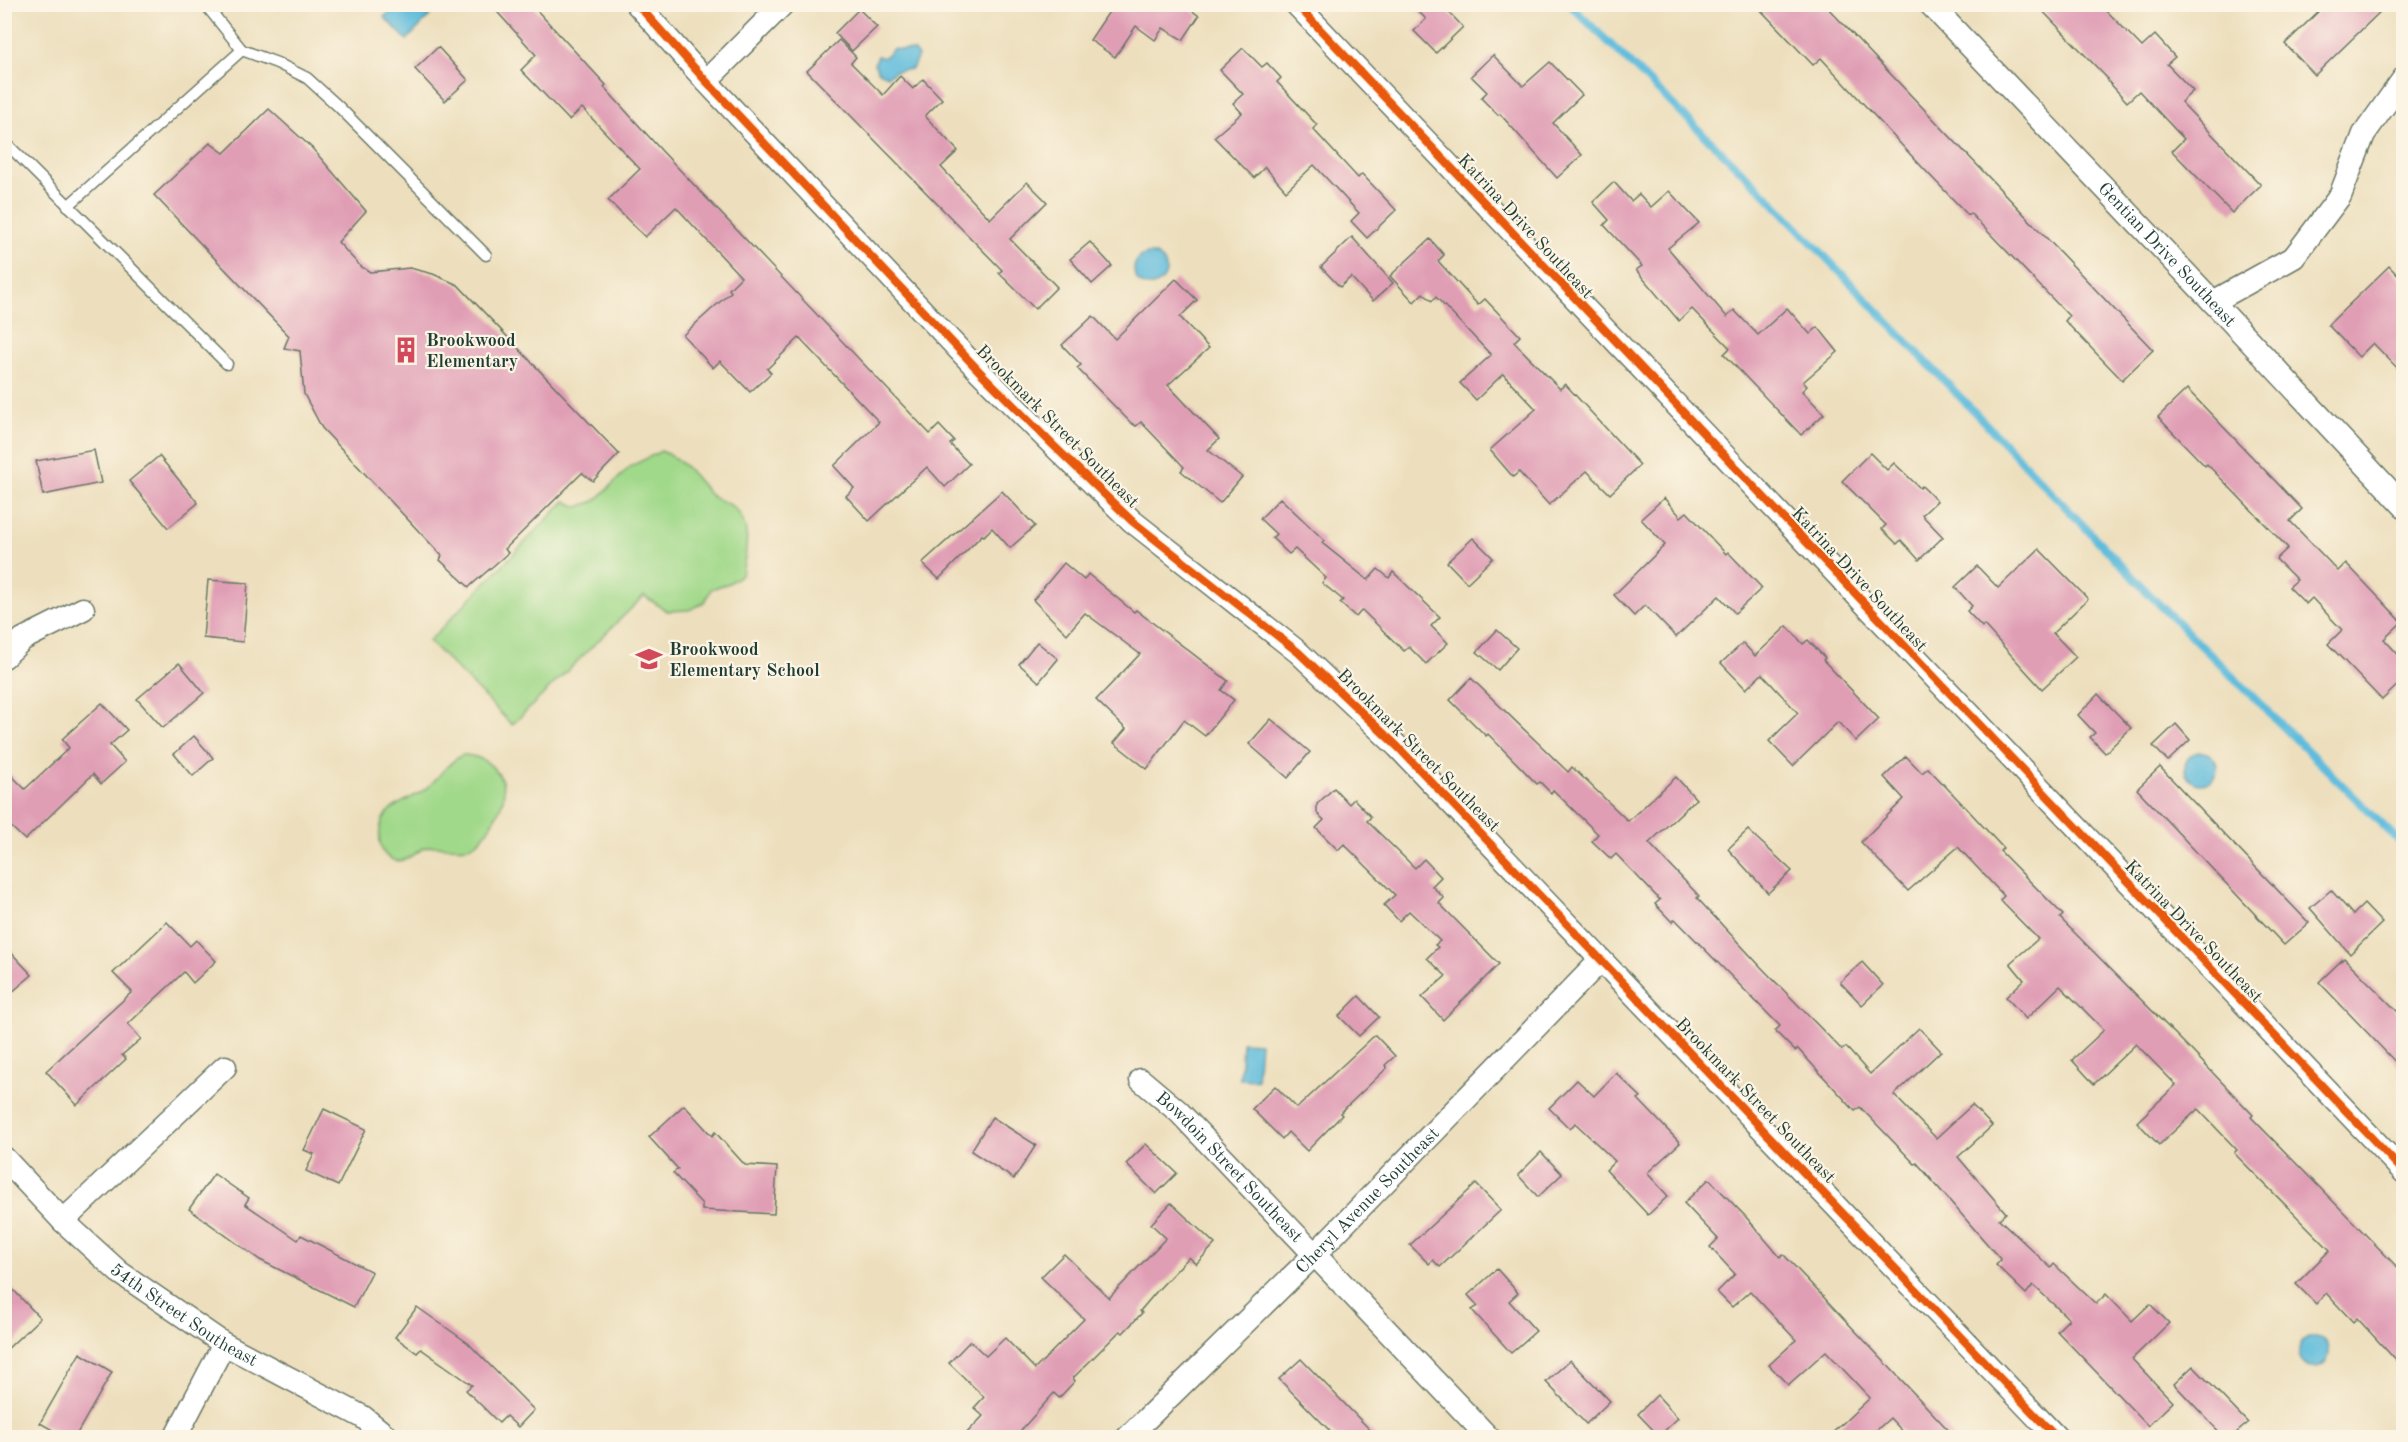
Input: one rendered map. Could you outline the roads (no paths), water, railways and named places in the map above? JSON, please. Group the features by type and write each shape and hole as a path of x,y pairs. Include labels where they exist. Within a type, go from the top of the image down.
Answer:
{"street":[{"name":"Brookmark Street Southeast","path":"637,4 706,81 981,373 1053,445 1132,521 1298,652 1398,747 2057,1437"},
{"path":"706,81 783,4"},
{"name":"Katrina Drive Southeast","path":"1296,4 2403,1172"},
{"name":"Gentian Drive Southeast","path":"1930,4 2403,506"},
{"path":"2213,302 2294,257 2340,196 2364,134 2403,78"},
{"path":"4,657 23,639 83,609"},
{"name":"Cheryl Avenue Southeast","path":"1127,1437 1316,1254 1601,960"},
{"path":"63,1221 225,1067"},
{"name":"Bowdoin Street Southeast","path":"1141,1080 1179,1113 1489,1437"},
{"name":"54th Street Southeast","path":"4,1158 63,1221 119,1272 224,1344 363,1417 389,1437"},
{"path":"175,1437 224,1344"}],"lane":[{"path":"205,4 242,50 277,63 307,78 338,106 486,255"},
{"path":"68,206 242,50"},
{"path":"4,141 227,364"}],"water":[{"path":"438,4 439,6 407,40 384,17 398,5"},
{"path":"893,49 915,51 918,56 912,69 896,71 887,76 879,72 874,64 878,56 883,58"},
{"path":"1150,254 1161,259 1166,270 1161,281 1150,286 1139,281 1134,270 1139,259"},
{"path":"2201,752 2212,757 2217,768 2212,779 2201,784 2190,779 2185,768 2190,757"},
{"path":"1242,1042 1260,1043 1257,1080 1240,1079"},
{"path":"2314,1337 2325,1341 2329,1352 2325,1363 2314,1367 2303,1363 2299,1352 2303,1341"}],"waterway":[{"path":"1569,4 1768,197 2152,597 2404,846"}],"place":[{"name":"Brookwood Elementary","path":"406,350"},
{"name":"Brookwood Elementary School","path":"649,659"}]}
